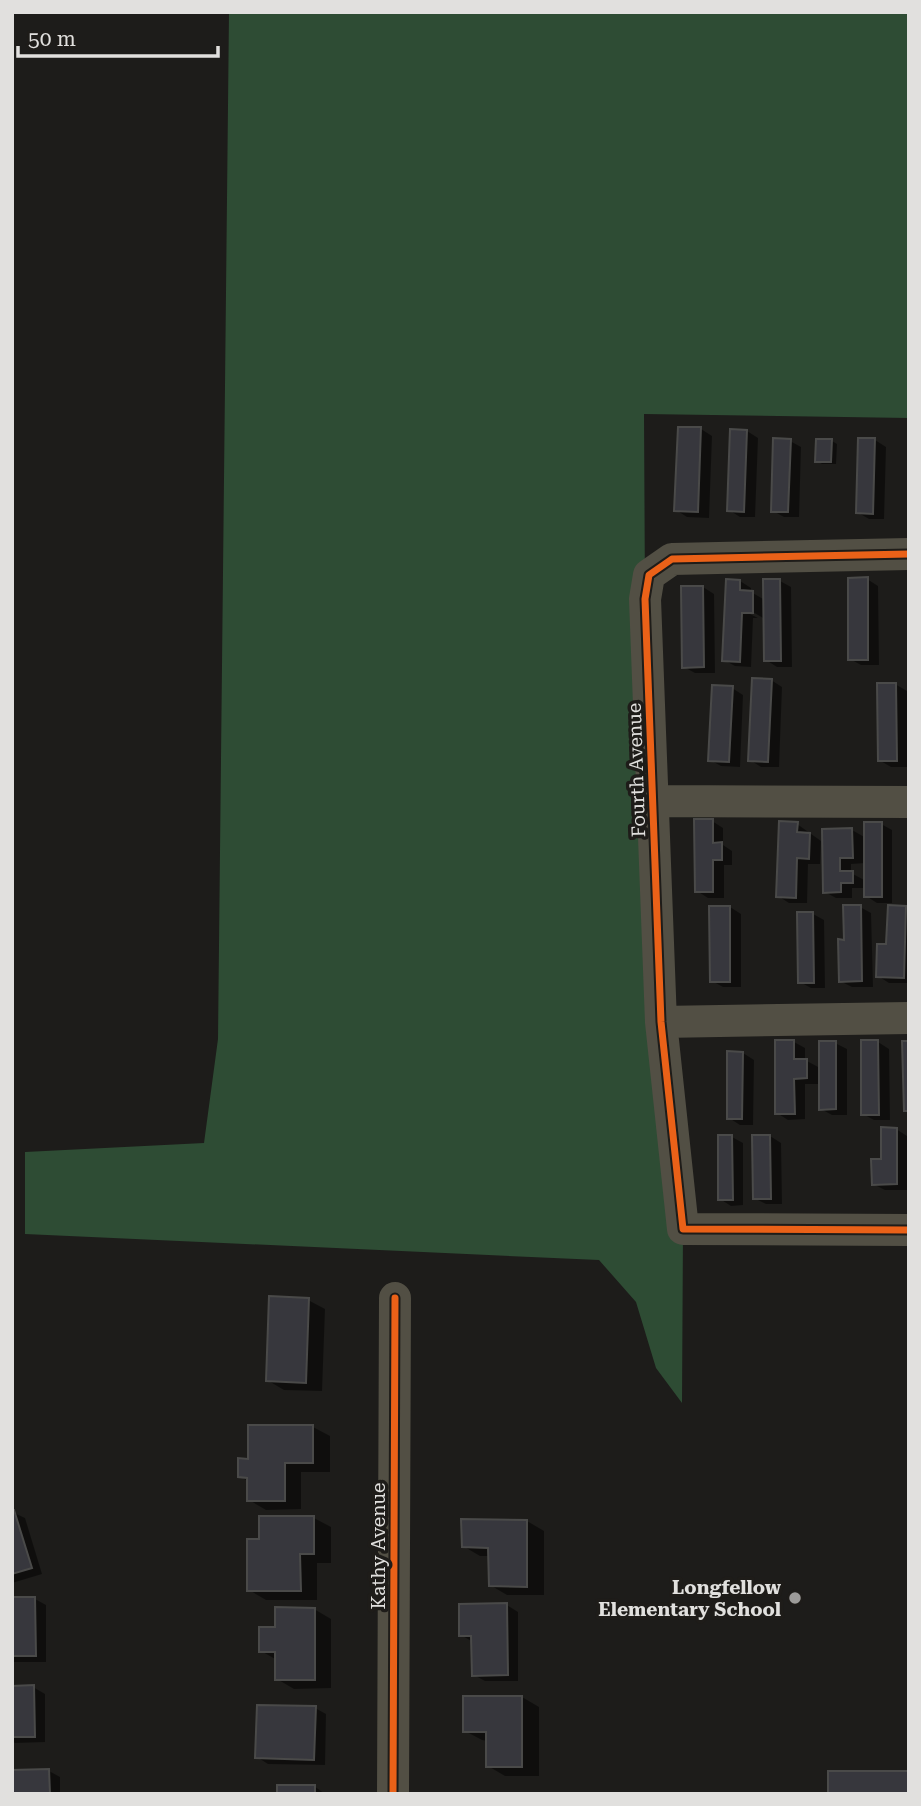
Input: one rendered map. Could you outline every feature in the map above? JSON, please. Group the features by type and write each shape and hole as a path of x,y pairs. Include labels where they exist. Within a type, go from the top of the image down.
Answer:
{"street":[{"name":"Fourth Avenue","path":"909,554 672,559 649,575 645,599 661,1021 684,1229 909,1230"},
{"name":"Fourth Avenue","path":"652,801 909,802"},
{"path":"661,1021 909,1018"},
{"name":"Kathy Avenue","path":"393,1794 395,1298"}],"green space":[{"path":"229,12 909,12 909,418 644,414 645,599 683,1229 682,1403 656,1368 636,1302 599,1260 25,1234 25,1152 204,1143 218,1039"}],"building":[{"path":"678,427 701,427 698,512 674,511"},
{"path":"730,429 747,430 744,512 727,511"},
{"path":"773,438 791,439 788,512 771,512"},
{"path":"858,438 875,438 873,514 856,513"},
{"path":"816,439 832,439 831,462 815,462"},
{"path":"868,577 868,660 848,660 848,578"},
{"path":"726,579 740,580 740,590 753,591 753,613 742,613 740,662 722,661"},
{"path":"763,579 780,579 781,661 764,661"},
{"path":"681,586 703,586 704,667 682,668"},
{"path":"752,678 772,679 768,762 748,761"},
{"path":"877,683 896,683 897,761 878,761"},
{"path":"712,685 733,686 729,762 708,761"},
{"path":"694,819 713,819 713,843 722,842 722,860 713,860 713,892 695,892"},
{"path":"779,821 798,822 797,832 810,833 809,859 797,858 796,898 776,897"},
{"path":"864,822 882,822 882,897 864,897"},
{"path":"852,828 853,858 840,858 840,871 853,871 853,883 841,883 841,892 823,893 822,829"},
{"path":"843,905 861,905 862,981 839,982 838,939 844,940"},
{"path":"888,905 906,906 904,978 876,977 877,944 886,944"},
{"path":"709,906 730,906 730,982 710,982"},
{"path":"797,912 813,912 814,983 798,983"},
{"path":"775,1040 794,1040 794,1059 807,1059 807,1078 794,1079 795,1114 775,1114"},
{"path":"861,1040 878,1040 879,1115 861,1115"},
{"path":"819,1041 836,1041 836,1109 819,1110"},
{"path":"902,1041 909,1041 909,1111 904,1111"},
{"path":"727,1051 743,1052 742,1119 727,1119"},
{"path":"881,1127 897,1128 897,1184 872,1185 871,1159 881,1159"},
{"path":"718,1135 732,1135 733,1200 718,1200"},
{"path":"752,1135 770,1135 771,1199 753,1199"},
{"path":"269,1296 309,1298 306,1383 266,1381"},
{"path":"248,1425 313,1425 313,1463 285,1463 285,1501 247,1501 247,1478 238,1477 238,1458 248,1459"},
{"path":"12,1510 32,1568 12,1574"},
{"path":"259,1516 314,1516 314,1554 300,1554 301,1591 247,1591 247,1539 259,1539"},
{"path":"461,1519 527,1520 527,1587 489,1586 488,1548 462,1547"},
{"path":"12,1597 35,1597 36,1656 12,1656"},
{"path":"507,1603 508,1675 472,1676 471,1636 459,1636 459,1604"},
{"path":"275,1607 315,1608 315,1680 275,1680 275,1652 259,1652 259,1627 275,1627"},
{"path":"34,1685 35,1737 12,1737 12,1686"},
{"path":"463,1696 522,1696 522,1767 486,1767 486,1732 463,1732"},
{"path":"257,1705 316,1706 314,1760 255,1758"},
{"path":"49,1769 50,1794 12,1794 12,1770"},
{"path":"828,1771 909,1771 909,1794 828,1794"},
{"path":"277,1785 315,1785 315,1794 277,1794"}],"cycle path":[{"path":"909,554 672,559 649,575 645,599 661,1022 683,1229 909,1230"},
{"path":"393,1794 395,1298"}],"place":[{"name":"Longfellow Elementary School","path":"795,1598"}]}
